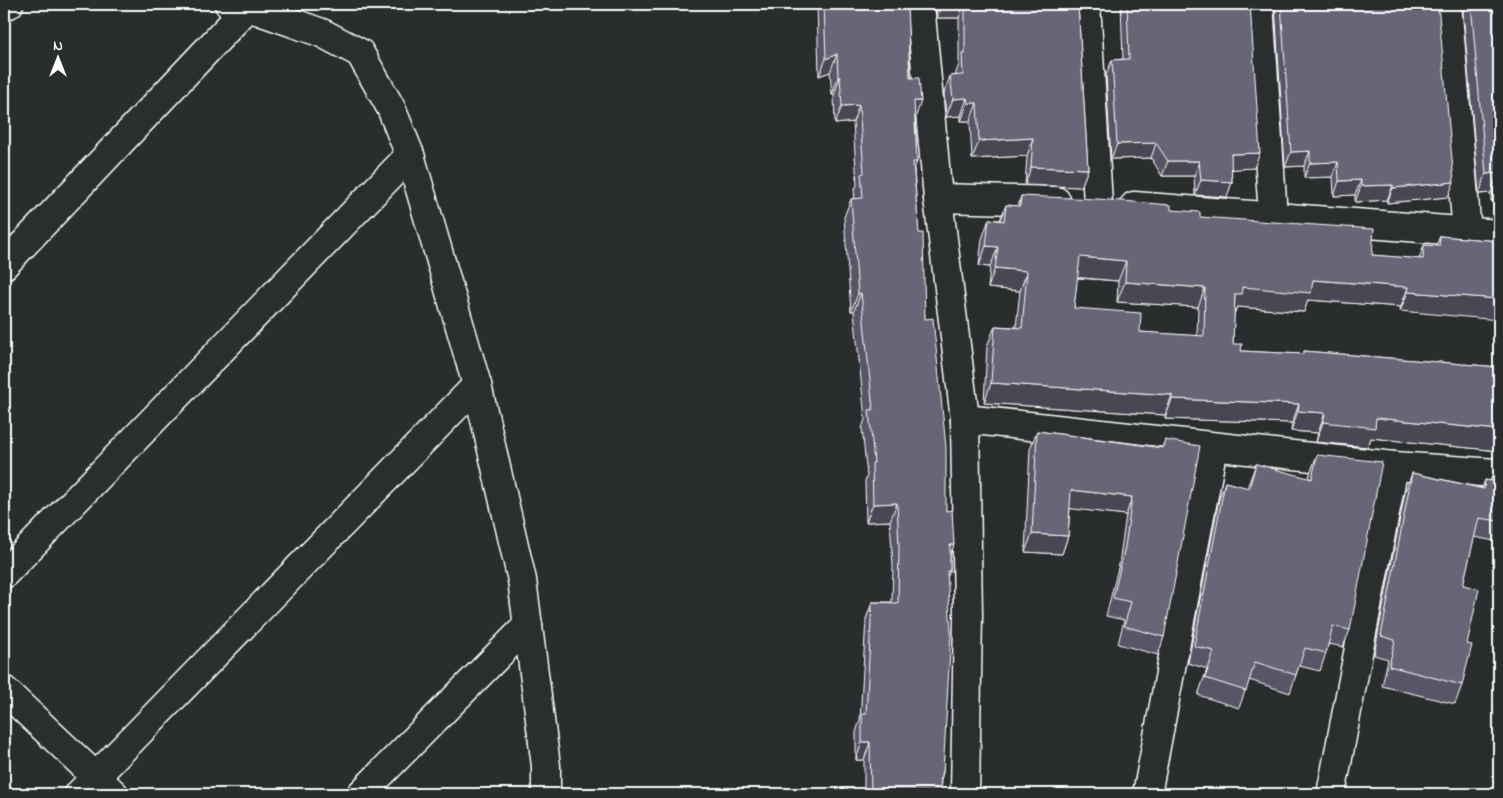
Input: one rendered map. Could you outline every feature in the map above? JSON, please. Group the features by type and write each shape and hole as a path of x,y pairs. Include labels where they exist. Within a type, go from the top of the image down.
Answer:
{"street":[{"path":"4,6 9,4"},
{"path":"920,4 938,198 965,419 968,615 965,794"},
{"path":"1086,4 1098,203"},
{"path":"1259,4 1273,217"},
{"path":"1447,4 1467,232"},
{"path":"4,265 238,5 322,34 360,53 391,108 410,155 477,385 522,580 546,766 546,794"},
{"path":"4,574 410,155"},
{"path":"938,198 1098,203 1499,234"},
{"path":"4,690 96,788 477,385"},
{"path":"965,419 1394,466 1496,473"},
{"path":"1147,794 1212,447"},
{"path":"1331,794 1394,466"},
{"path":"361,794 528,625"}],"building":[{"path":"824,4 907,4 910,78 919,78 921,101 914,101 917,162 913,162 919,233 923,233 925,319 933,318 946,447 946,511 952,510 954,545 950,545 950,571 947,571 951,632 943,773 941,773 940,794 871,794 870,742 862,742 862,714 866,714 872,602 898,603 899,548 897,503 873,504 872,463 874,463 869,410 873,410 861,293 858,294 851,199 863,198 861,174 864,173 859,105 842,106 837,54 826,59"},
{"path":"965,4 1078,4 1088,169 1031,167 1033,138 979,141 977,103 968,103 967,98 953,99 950,76 963,75 962,54 965,54"},
{"path":"1127,4 1250,4 1260,153 1231,154 1232,182 1201,180 1199,161 1168,161 1156,143 1117,144 1112,60 1129,59"},
{"path":"1281,4 1438,4 1454,182 1393,188 1393,185 1361,186 1361,180 1339,181 1338,162 1310,163 1310,151 1291,152"},
{"path":"1471,4 1499,4 1499,181 1498,173 1486,174"},
{"path":"1021,196 1097,199 1171,205 1171,210 1200,212 1200,217 1374,229 1372,255 1423,259 1424,245 1439,246 1440,236 1499,241 1499,299 1408,292 1408,287 1313,280 1311,293 1242,287 1242,294 1235,294 1233,344 1242,344 1241,351 1303,354 1304,351 1499,367 1499,430 1376,418 1375,428 1323,422 1325,413 1298,411 1299,404 1172,399 1172,395 991,383 995,326 1022,328 1027,271 995,268 998,247 986,246 989,219 1004,221 1006,205 1020,206","holes":["1080,257 1126,261 1125,282 1205,288 1204,336 1140,332 1141,313 1074,308"]},
{"path":"1037,431 1163,448 1165,440 1200,446 1164,637 1124,626 1131,602 1113,598 1125,547 1132,497 1071,490 1068,536 1032,534"},
{"path":"1317,455 1382,462 1350,630 1333,626 1326,653 1305,648 1296,675 1255,662 1246,691 1205,678 1214,651 1194,646 1225,482 1249,488 1256,464 1312,479"},
{"path":"1412,473 1484,489 1485,480 1492,481 1493,474 1499,475 1499,521 1479,518 1463,585 1479,589 1467,644 1472,645 1462,685 1389,666 1395,640 1381,636"}]}
